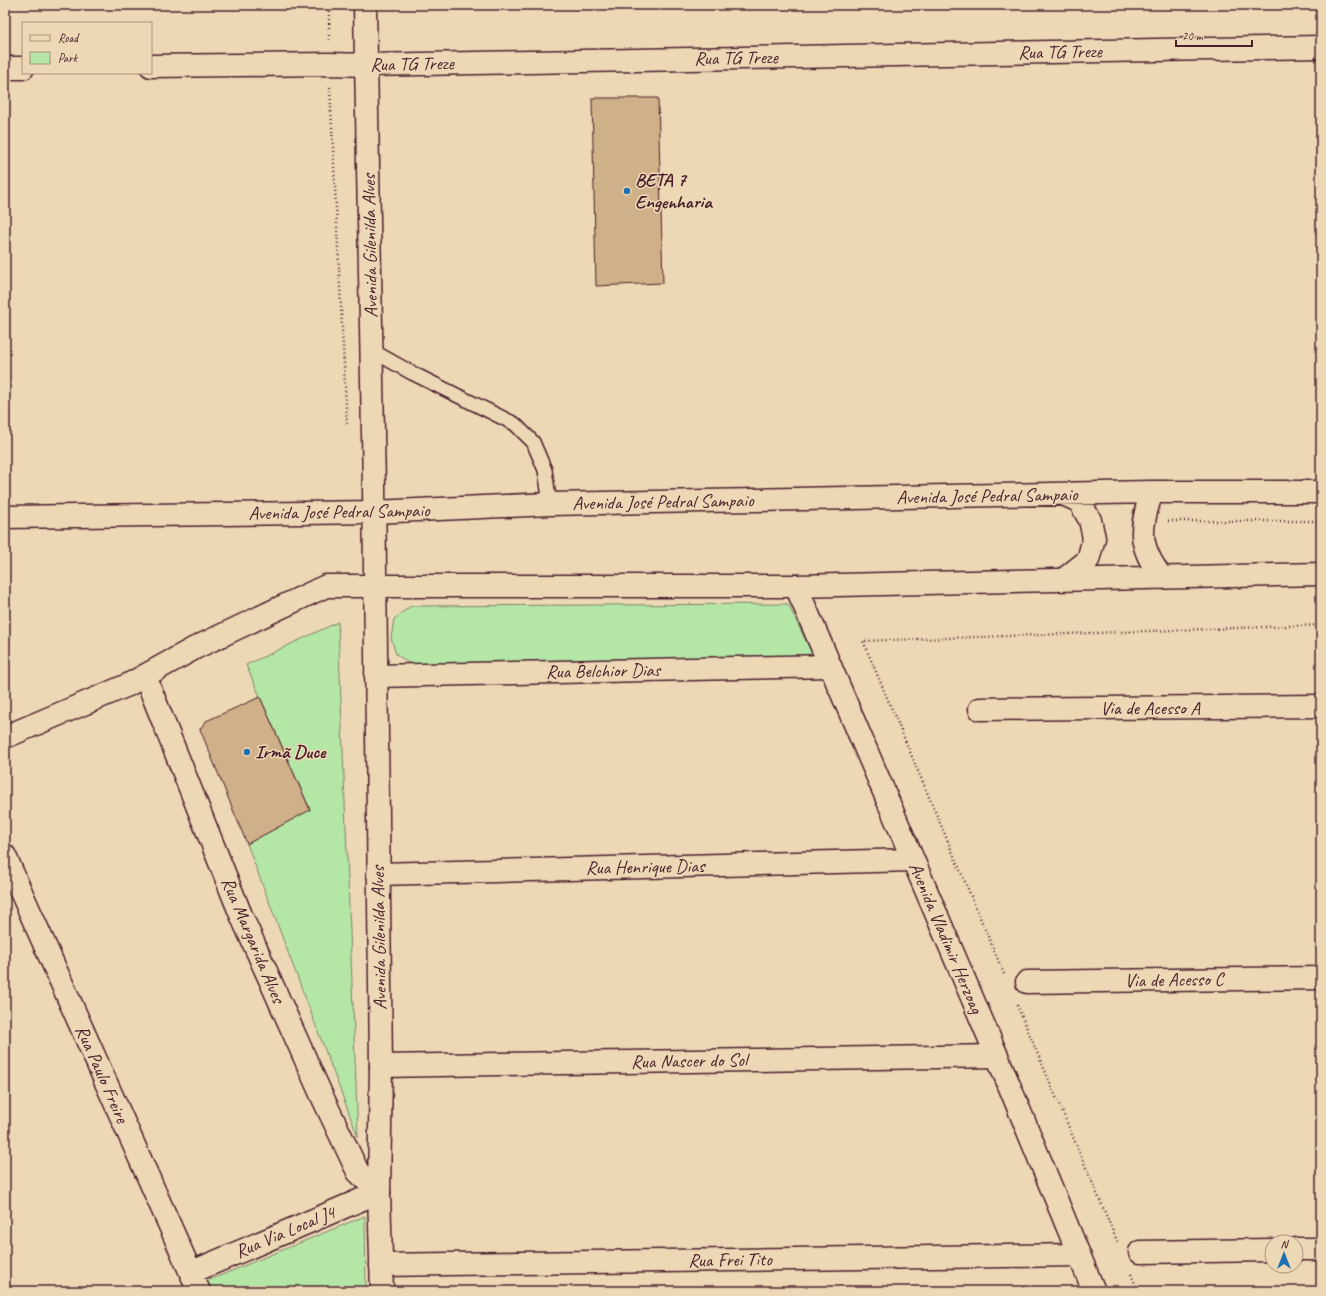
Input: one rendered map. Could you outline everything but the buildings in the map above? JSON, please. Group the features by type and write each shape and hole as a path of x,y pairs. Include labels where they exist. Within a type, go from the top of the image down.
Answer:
{"street":[{"name":"Avenida Gilenilda Alves","path":"365,5 374,487 381,1066 379,1192 382,1291"},
{"name":"Rua TG Treze","path":"152,66 367,65 1321,47"},
{"path":"5,68 22,68"},
{"path":"1152,492 1144,515 1142,529 1144,548 1151,563 1162,578"},
{"name":"Avenida José Pedral Sampaio","path":"5,517 374,512 550,504 1152,492 1321,492"},
{"path":"1063,494 1079,501 1090,520 1094,538 1088,560 1063,580"},
{"path":"5,737 146,676 195,648 326,586 796,586 1321,574"},
{"name":"Avenida Vladimir Herzoag","path":"796,586 997,1056 1094,1291"},
{"name":"Rua Belchior Dias","path":"376,676 830,666"},
{"name":"Rua Margarida Alves","path":"146,676 241,915 321,1094 358,1172 379,1192"},
{"name":"Via de Acesso A","path":"980,709 1321,706"},
{"name":"Rua Paulo Freire","path":"5,856 195,1282"},
{"name":"Rua Henrique Dias","path":"378,874 913,860"},
{"name":"Via de Acesso C","path":"1021,990 1321,978"},
{"name":"Rua Nascer do Sol","path":"381,1066 997,1056"},
{"name":"Rua Via Local J4","path":"195,1282 379,1192"},
{"path":"1304,1249 1321,1249"},
{"path":"1130,1256 1264,1250"},
{"name":"Rua Frei Tito","path":"381,1265 1079,1255"}],"lane":[{"path":"372,350 412,373 515,424 533,442 545,470 550,504"}],"path":[{"path":"329,5 329,64 347,434"},
{"path":"1006,977 863,641 1321,625"},
{"path":"1021,990 1130,1256 1138,1291"}],"green space":[{"path":"788,604 813,655 410,664 396,654 391,638 394,619 411,606"},
{"path":"338,622 358,1137 247,844 310,809 246,665"},
{"path":"365,1216 366,1291 211,1291 207,1281"}],"place":[{"name":"BETA 7 Engenharia","path":"627,191"},
{"name":"Irmã Duce","path":"247,752"}]}
